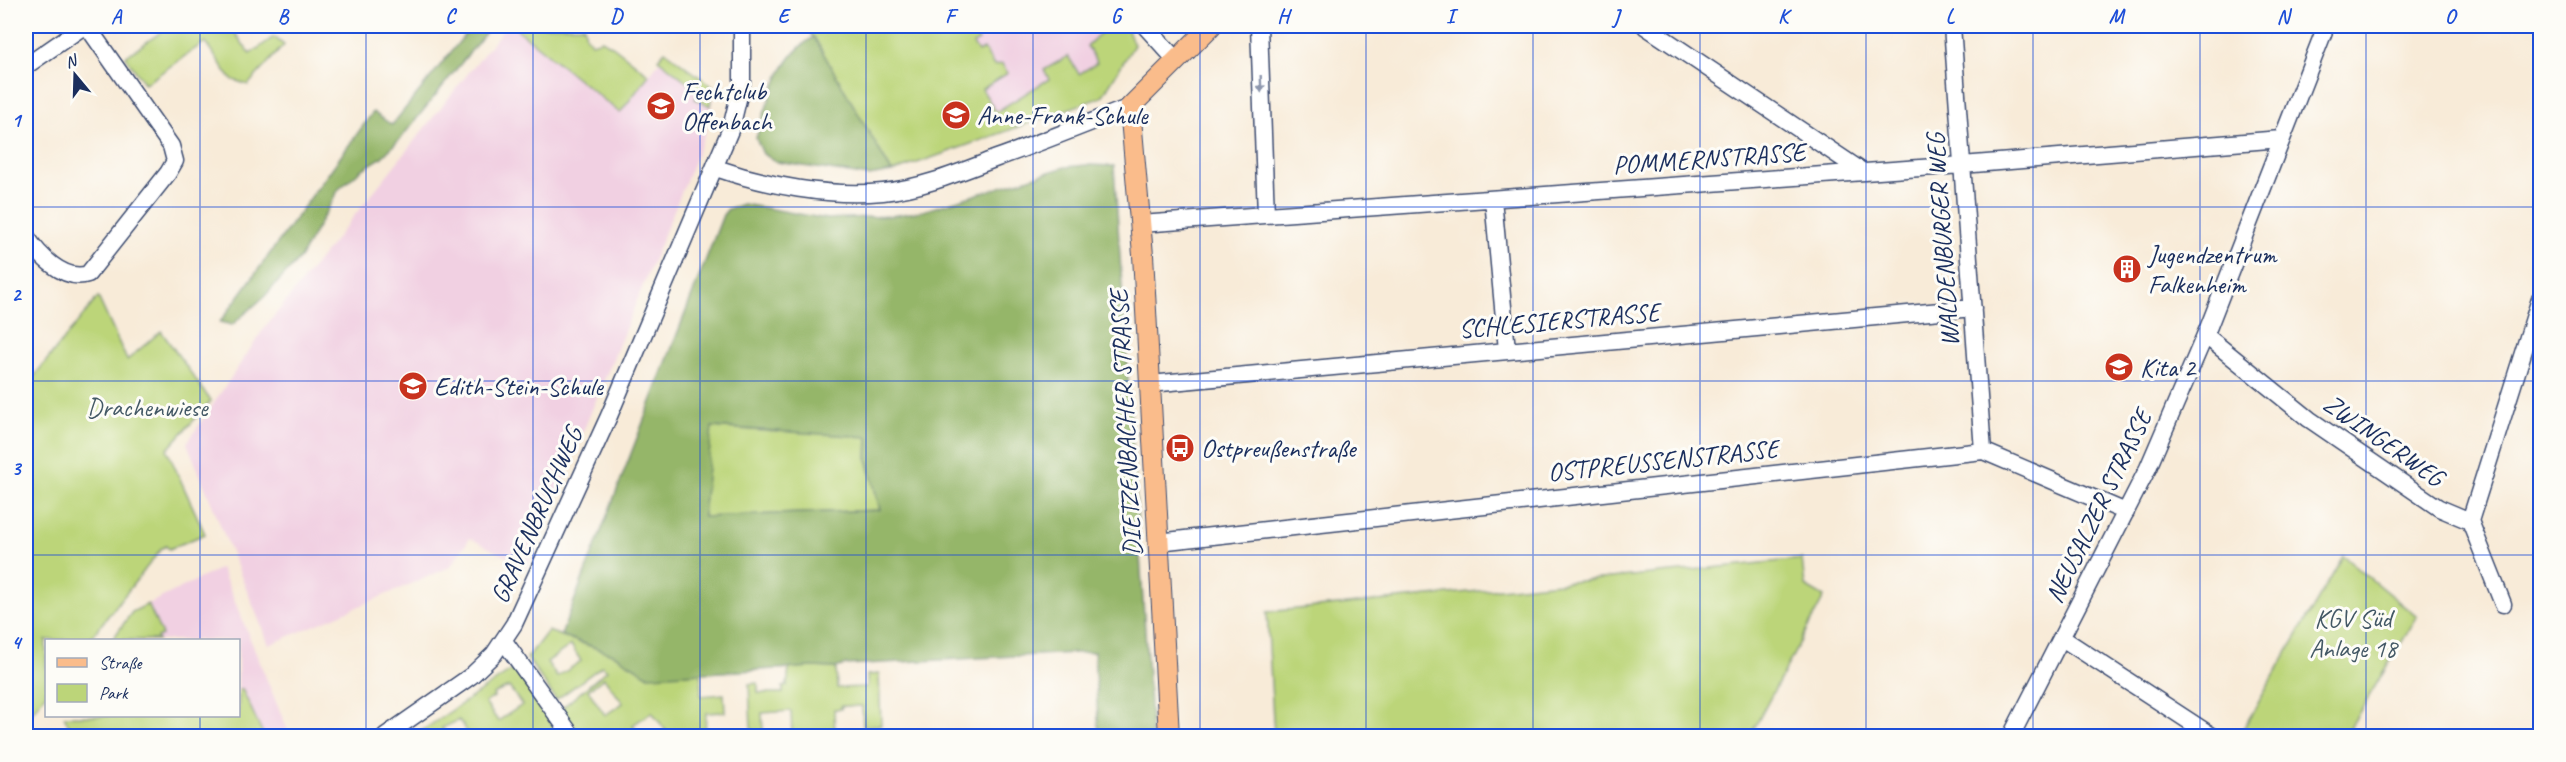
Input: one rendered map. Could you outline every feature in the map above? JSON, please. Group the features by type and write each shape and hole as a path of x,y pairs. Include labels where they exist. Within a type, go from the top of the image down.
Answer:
{"main road":[{"path":"1130,107 1211,26"},
{"name":"DIETZENBACHER STRASSE","path":"1130,107 1150,384 1169,736"}],"street":[{"path":"26,66 86,26 171,146 175,161 168,174 88,274 71,275 51,263 42,257 26,236"},
{"name":"GRAVENBRUCHWEG","path":"385,736 471,676 504,641 525,604 716,168 731,128 742,83 742,26"},
{"path":"1145,26 1176,61"},
{"path":"1259,26 1266,215"},
{"path":"1645,26 1863,172"},
{"name":"WALDENBURGER WEG","path":"1952,26 1983,451"},
{"name":"NEUSALZER STRASSE","path":"2011,736 2126,512 2205,335 2326,26"},
{"path":"716,168 750,179 817,190 861,193 890,191 956,174 1130,107"},
{"name":"POMMERNSTRASSE","path":"1140,224 1962,165 2281,139"},
{"path":"1493,199 1507,350"},
{"path":"2503,604 2469,520 2541,299"},
{"name":"SCHLESIERSTRASSE","path":"1150,384 1973,308"},
{"name":"ZWINGERWEG","path":"2205,335 2309,419 2439,508 2469,520"},
{"name":"OSTPREUSSENSTRASSE","path":"1158,542 1983,451 2126,512"},
{"path":"2062,639 2212,736"},
{"path":"504,641 572,736"}],"shaded area":[{"name":"Edith-Stein-Schule","path":"506,26 513,26 620,113 663,57 714,95 707,128 527,568 470,538 450,567 269,645 187,443 263,330"},
{"name":"Anne-Frank-Schule","path":"806,26 1126,26 1134,45 1102,97 892,172"},
{"path":"221,568 290,736 74,736 64,717 240,717 240,639 113,639 132,612"}],"green space":[{"path":"170,26 230,26 250,54 274,37 284,45 248,85 231,79 205,42 145,84 125,57"},
{"path":"472,26 491,26 402,137 381,158 361,170 339,189 300,258 264,297 232,325 220,322 373,112 392,125"},
{"path":"513,26 584,26 586,37 592,43 602,40 649,75 620,113"},
{"name":"Anne-Frank-Schule","path":"806,26 970,26 979,41 973,44 978,52 984,49 994,66 1002,64 1008,73 982,89 996,112 1049,79 1044,70 1068,56 1079,74 1097,63 1087,46 1108,26 1126,26 1134,45 1102,97 892,172"},
{"path":"814,37 892,172 869,176 777,162 763,154 756,138 776,82 792,56"},
{"path":"665,51 713,87 710,106 695,99 700,92 658,59"},
{"path":"1114,166 1152,736 1099,736 1094,652 845,665 836,668 812,667 649,676 615,655 561,635 723,215 728,209 743,204 827,219 890,216 923,211 1065,167","holes":["712,427 868,437 867,458 880,510 703,517"]},
{"name":"Drachenwiese","path":"98,297 127,360 161,331 211,401 167,450 205,534 169,549 166,546 162,548 90,639 45,639 45,695 26,720 26,386"},
{"path":"876,333 867,458 880,510 703,517 711,427 778,432"},
{"name":"KGV Süd Anlage 18","path":"2343,556 2417,617 2345,736 2239,736"},
{"path":"1802,559 1805,586 1824,597 1750,736 1274,736 1267,612"},
{"path":"148,604 162,635 157,637 158,639 113,639 132,612"},
{"path":"548,631 615,655 649,675 701,673 701,696 724,694 725,712 706,713 705,736 658,736 666,731 652,712 633,725 638,733 636,736 582,736 563,712 563,707 607,670 602,666 556,700 527,658","holes":["571,645 581,661 557,677 547,662","604,678 623,703 605,715 588,690"]},
{"path":"789,668 836,668 837,688 867,687 867,675 879,674 881,725 863,726 862,706 841,706 841,709 834,709 835,736 792,736 791,711 762,713 763,731 755,731 751,728 749,684 758,683 758,693 783,693 783,687 787,686"},
{"path":"512,670 519,672 558,734 555,736 470,736 459,720 442,728 444,731 437,736 414,736","holes":["509,687 522,705 498,721 485,703 494,697 493,694"]},
{"path":"242,689 264,736 74,736 64,717 240,717 240,690"}],"place":[{"name":"Fechtclub Offenbach","path":"661,106"},
{"name":"Anne-Frank-Schule","path":"956,115"},
{"name":"Jugendzentrum Falkenheim","path":"2127,269"},
{"name":"Kita 2","path":"2119,367"},
{"name":"Edith-Stein-Schule","path":"413,386"},
{"name":"Ostpreußenstraße","path":"1180,448"}]}
